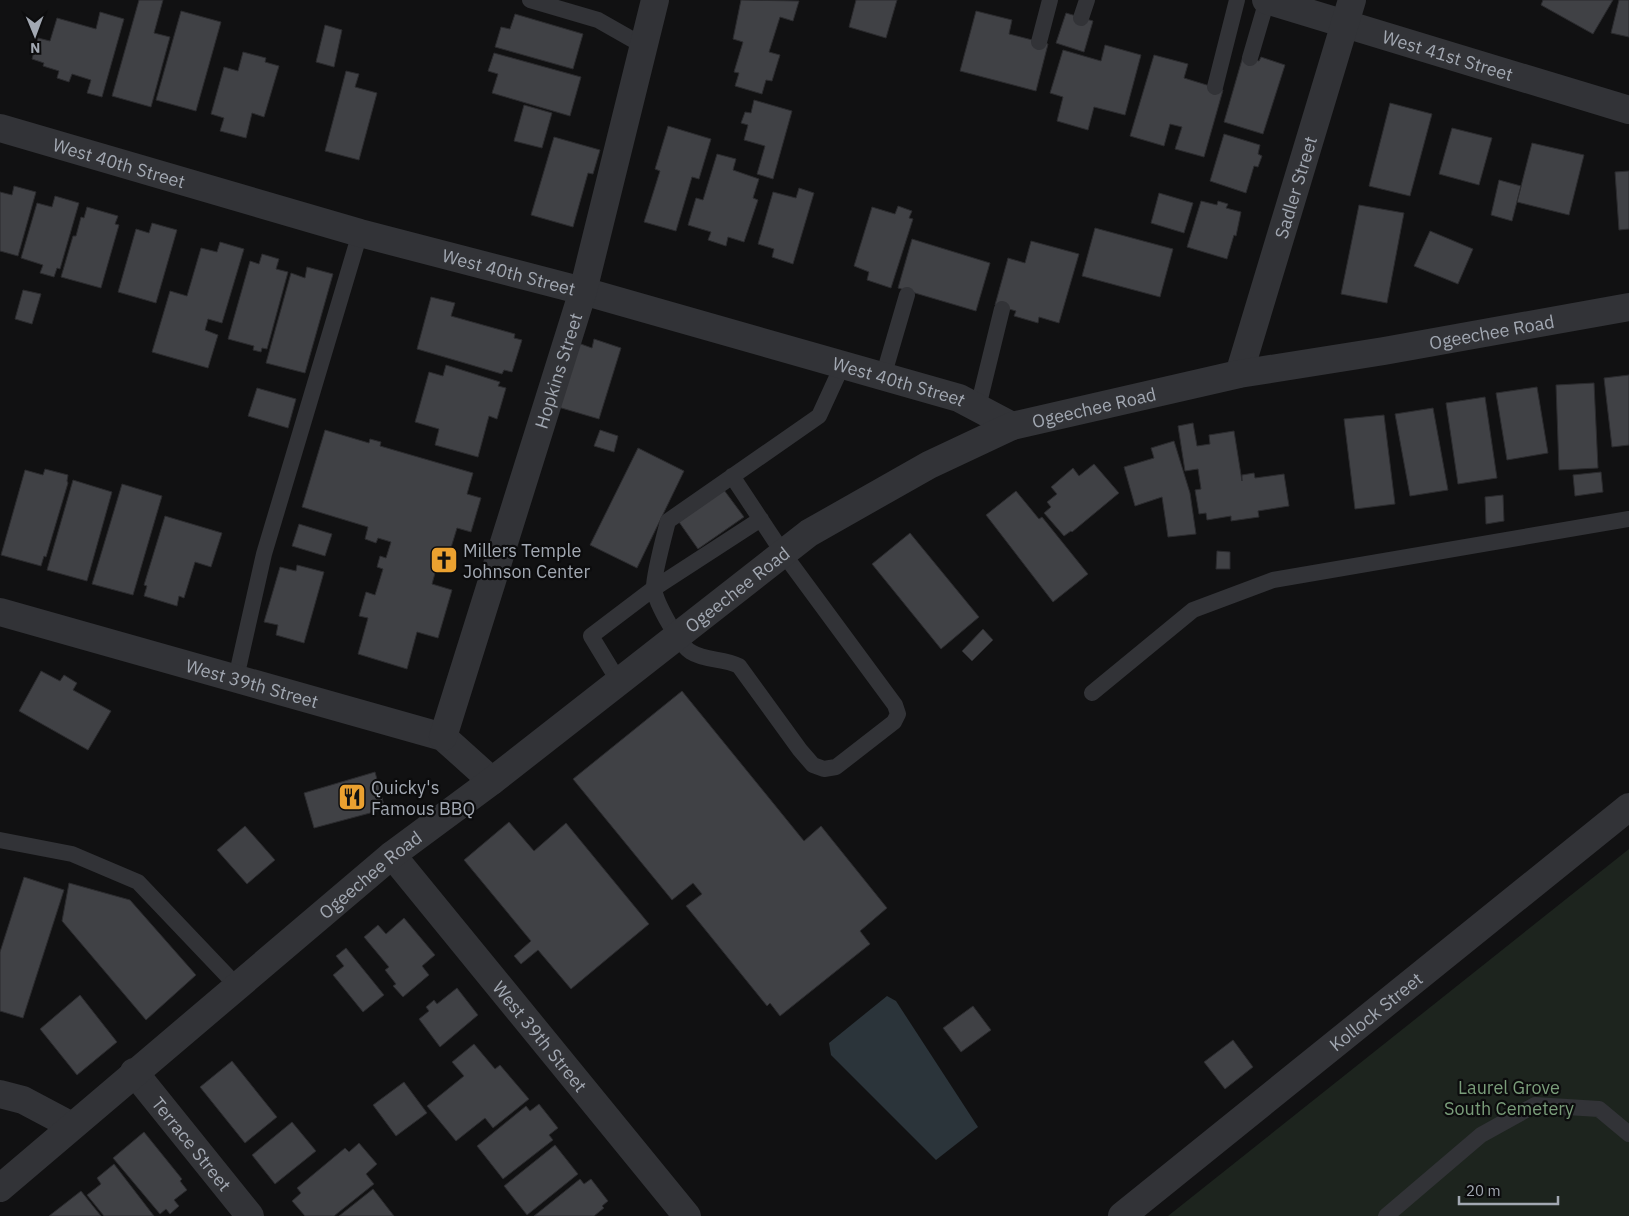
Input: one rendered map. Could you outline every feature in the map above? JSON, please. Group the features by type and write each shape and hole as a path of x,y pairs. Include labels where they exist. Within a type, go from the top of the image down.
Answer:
{"street":[{"name":"Hopkins Street","path":"443,736 583,291 642,45 655,0"},
{"name":"West 41st Street","path":"1267,0 1349,11 1629,110"},
{"name":"Sadler Street","path":"1239,374 1349,11"},
{"name":"West 40th Street","path":"0,128 360,233 583,291 959,398 1012,426"},
{"name":"Ogeechee Road","path":"0,1188 134,1072 392,855 492,781 675,635 809,533 929,465 1012,426 1239,374 1384,351 1629,307"},
{"name":"West 39th Street","path":"0,612 443,736 492,781"},
{"name":"Kollock Street","path":"1122,1216 1629,807"},
{"name":"West 39th Street","path":"392,855 688,1216"},
{"name":"Terrace Street","path":"134,1072 250,1216"},
{"path":"0,1094 23,1100 72,1126"}],"lane":[{"path":"530,0 598,20 642,45"},
{"path":"1039,42 1050,0"},
{"path":"1081,18 1087,0"},
{"path":"1214,87 1237,0"},
{"path":"1250,58 1267,0"},
{"path":"236,678 264,554 360,233"},
{"path":"883,377 906,294"},
{"path":"978,407 1002,309"},
{"path":"732,476 783,553 894,704 898,714 894,722 836,767 824,769 813,765 739,666 730,661 699,656 689,651 675,635 653,589 668,521 732,476 819,416 842,366"},
{"path":"618,682 591,636 653,589 760,519"},
{"path":"1092,693 1193,610 1273,580 1629,519"},
{"path":"0,840 72,854 138,882 236,986"},
{"path":"1386,1216 1481,1135 1535,1105 1599,1109 1629,1134"}],"green space":[{"name":"Laurel Grove South Cemetery","path":"1629,849 1629,1216 1168,1216"}],"shaded area":[{"path":"887,996 896,1001 978,1127 936,1160 831,1055 829,1043"}],"building":[{"path":"139,0 163,0 154,33 170,37 151,107 112,96"},
{"path":"741,0 799,1 793,21 780,17 769,52 780,55 772,81 766,80 762,94 735,86 739,73 734,72 743,42 733,39"},
{"path":"856,0 897,0 886,38 849,27"},
{"path":"1543,0 1613,0 1593,34 1541,5"},
{"path":"1619,0 1629,0 1629,37 1611,33"},
{"path":"181,11 221,22 196,111 156,100"},
{"path":"976,11 1012,20 1009,34 1048,44 1036,91 960,71"},
{"path":"100,12 124,19 102,97 87,93 91,80 72,74 69,82 57,78 59,71 43,66 44,63 32,59 38,38 50,41 57,18 96,29"},
{"path":"1066,13 1093,21 1084,52 1056,43"},
{"path":"515,14 583,34 573,69 495,47 501,27 510,29"},
{"path":"325,25 342,30 334,67 316,62"},
{"path":"1105,45 1141,55 1125,115 1094,107 1088,130 1057,121 1063,97 1050,93 1063,50 1101,61"},
{"path":"243,52 266,58 265,62 279,66 264,117 252,113 246,138 220,131 224,118 211,114 224,67 238,71"},
{"path":"494,53 581,77 570,116 492,93 498,74 488,71"},
{"path":"1154,55 1188,64 1184,78 1223,90 1204,157 1175,149 1182,127 1170,124 1164,146 1130,136"},
{"path":"1243,56 1259,61 1261,57 1285,65 1263,134 1224,122"},
{"path":"346,71 359,74 355,87 377,93 359,160 325,151"},
{"path":"754,100 792,111 773,179 757,174 765,146 744,140 748,125 741,123 745,112 751,113"},
{"path":"1390,103 1432,114 1410,196 1369,186"},
{"path":"524,105 552,113 542,148 514,141"},
{"path":"668,126 711,139 699,179 692,177 676,231 644,222 660,171 655,169"},
{"path":"1452,128 1492,138 1479,185 1439,174"},
{"path":"1224,134 1260,145 1258,154 1262,156 1258,167 1254,166 1246,193 1210,181"},
{"path":"554,137 600,150 593,174 588,173 573,227 531,215"},
{"path":"1532,143 1584,155 1569,215 1517,202"},
{"path":"717,154 736,159 733,170 759,179 753,198 758,200 744,242 728,237 726,246 708,240 711,232 688,225 696,198 703,200"},
{"path":"1629,171 1629,229 1619,230 1615,172"},
{"path":"1499,180 1521,186 1512,221 1491,215"},
{"path":"14,186 36,192 18,256 0,251 0,192 12,195"},
{"path":"799,188 814,193 793,264 772,257 774,249 758,244 773,192 796,198"},
{"path":"1159,193 1193,203 1184,233 1151,223"},
{"path":"55,196 79,203 60,269 57,268 54,277 40,273 43,265 21,258 37,203 52,207"},
{"path":"1201,201 1217,205 1218,201 1228,204 1226,208 1241,212 1236,236 1234,235 1227,259 1187,247"},
{"path":"1359,205 1404,213 1387,303 1341,294"},
{"path":"898,206 912,211 909,218 913,219 891,288 867,280 869,272 854,266 872,207 895,214"},
{"path":"87,207 118,216 115,224 119,225 101,288 61,277 73,236 76,236 81,217 84,218"},
{"path":"152,223 177,230 156,303 118,292 136,229 149,233"},
{"path":"1095,228 1173,249 1160,297 1082,276"},
{"path":"1430,231 1473,249 1458,284 1414,266"},
{"path":"912,239 990,263 976,311 898,288"},
{"path":"1031,241 1079,254 1059,323 1039,317 1038,323 1014,316 1016,311 995,305 1008,258 1025,263"},
{"path":"220,242 244,249 222,323 208,319 205,330 218,335 208,368 152,352 170,291 187,296 201,248 217,252"},
{"path":"262,254 279,259 276,269 288,272 267,349 262,348 261,352 253,350 254,346 228,339 250,261 259,264"},
{"path":"307,267 333,274 305,373 266,363 291,273 305,278"},
{"path":"23,290 41,294 32,324 15,319"},
{"path":"431,297 455,303 451,316 515,334 514,338 522,340 512,372 504,370 502,374 417,349"},
{"path":"594,339 621,348 599,419 558,407 578,343 592,348"},
{"path":"446,365 500,382 498,386 506,388 497,419 489,416 478,457 435,445 439,429 415,422 429,372 443,376"},
{"path":"1629,375 1629,445 1612,447 1604,378"},
{"path":"1594,383 1598,468 1559,470 1556,385"},
{"path":"1537,387 1548,453 1507,460 1496,393"},
{"path":"257,388 296,399 288,428 248,416"},
{"path":"1485,397 1497,478 1458,484 1446,403"},
{"path":"1433,408 1448,490 1410,496 1395,414"},
{"path":"1384,415 1395,504 1355,509 1344,419"},
{"path":"1193,423 1197,446 1210,444 1209,435 1234,431 1242,481 1242,475 1254,473 1255,478 1284,474 1289,506 1258,511 1259,517 1231,521 1231,516 1207,520 1206,513 1199,514 1195,490 1201,489 1198,469 1185,471 1178,426"},
{"path":"325,430 369,443 370,439 381,442 380,446 473,473 467,494 481,498 471,532 457,528 450,551 442,548 432,584 452,590 438,638 417,632 407,669 358,654 368,618 359,616 366,592 375,595 383,569 377,567 380,556 386,558 391,542 378,538 376,543 365,539 368,527 302,507"},
{"path":"600,430 618,436 614,452 594,446"},
{"path":"1174,441 1190,493 1196,534 1168,537 1162,497 1135,506 1124,467 1154,458 1151,448"},
{"path":"638,448 684,471 637,568 590,545"},
{"path":"1094,464 1119,493 1072,532 1064,536 1044,513 1051,507 1047,502 1057,494 1051,487 1073,468 1079,476"},
{"path":"45,469 68,475 68,483 46,557 44,556 41,566 1,555 25,470 43,475"},
{"path":"1601,472 1603,492 1575,496 1573,475"},
{"path":"73,480 112,492 87,581 47,570"},
{"path":"122,484 162,496 133,595 92,584"},
{"path":"724,490 744,517 698,549 679,522"},
{"path":"1016,491 1039,519 1042,517 1088,574 1053,602 986,515"},
{"path":"1503,495 1504,521 1486,524 1485,497"},
{"path":"165,516 222,533 211,567 195,562 184,598 179,596 177,606 144,596 147,586 144,585"},
{"path":"299,524 332,534 325,556 292,546"},
{"path":"910,533 979,617 941,649 872,564"},
{"path":"1217,551 1230,552 1230,569 1216,569"},
{"path":"297,565 324,572 304,643 276,635 278,625 264,622 280,567 296,571"},
{"path":"983,629 993,640 972,661 962,651"},
{"path":"41,671 60,681 64,675 77,683 73,690 111,711 88,750 19,711"},
{"path":"682,691 804,841 821,826 887,908 860,931 870,944 780,1016 770,1003 767,1006 686,906 702,894 693,883 672,900 573,779"},
{"path":"375,772 385,809 314,828 304,793"},
{"path":"509,822 534,851 566,823 649,924 571,989 538,950 521,964 514,956 531,941 464,860"},
{"path":"245,826 275,860 247,884 217,850"},
{"path":"24,877 64,890 23,1018 0,1011 0,952"},
{"path":"69,883 130,900 196,975 146,1020 62,921"},
{"path":"404,918 435,955 422,966 429,975 403,997 393,986 396,984 385,970 389,967 364,937 378,925 386,934"},
{"path":"346,948 384,995 363,1012 333,975 344,966 336,956"},
{"path":"457,988 478,1015 440,1047 419,1019 429,1011 426,1007 434,1000 437,1004"},
{"path":"80,995 117,1042 77,1075 40,1029"},
{"path":"973,1006 991,1030 961,1052 943,1028"},
{"path":"1233,1040 1253,1067 1225,1089 1204,1062"},
{"path":"474,1044 495,1069 500,1065 529,1099 493,1128 485,1118 456,1141 427,1106 464,1076 452,1062"},
{"path":"232,1061 277,1117 245,1143 200,1087"},
{"path":"404,1082 427,1113 396,1136 373,1105"},
{"path":"539,1104 558,1128 549,1135 553,1140 503,1179 477,1146 526,1106 530,1111"},
{"path":"292,1122 316,1151 275,1184 252,1155"},
{"path":"144,1132 182,1179 180,1181 187,1190 174,1200 179,1206 170,1214 166,1209 160,1214 113,1158"},
{"path":"359,1143 377,1164 366,1174 374,1184 334,1216 305,1216 292,1201 301,1193 297,1188 345,1148 349,1152"},
{"path":"555,1145 578,1174 527,1215 504,1186"},
{"path":"114,1164 154,1216 104,1216 87,1195 101,1184 97,1178"},
{"path":"580,1179 584,1184 591,1179 608,1201 602,1206 604,1208 594,1216 534,1216"},
{"path":"373,1189 394,1216 339,1216"},
{"path":"81,1191 101,1216 49,1216"}],"place":[{"name":"Millers Temple Johnson Center","path":"444,560"},
{"name":"Quicky's Famous BBQ","path":"352,797"}]}
